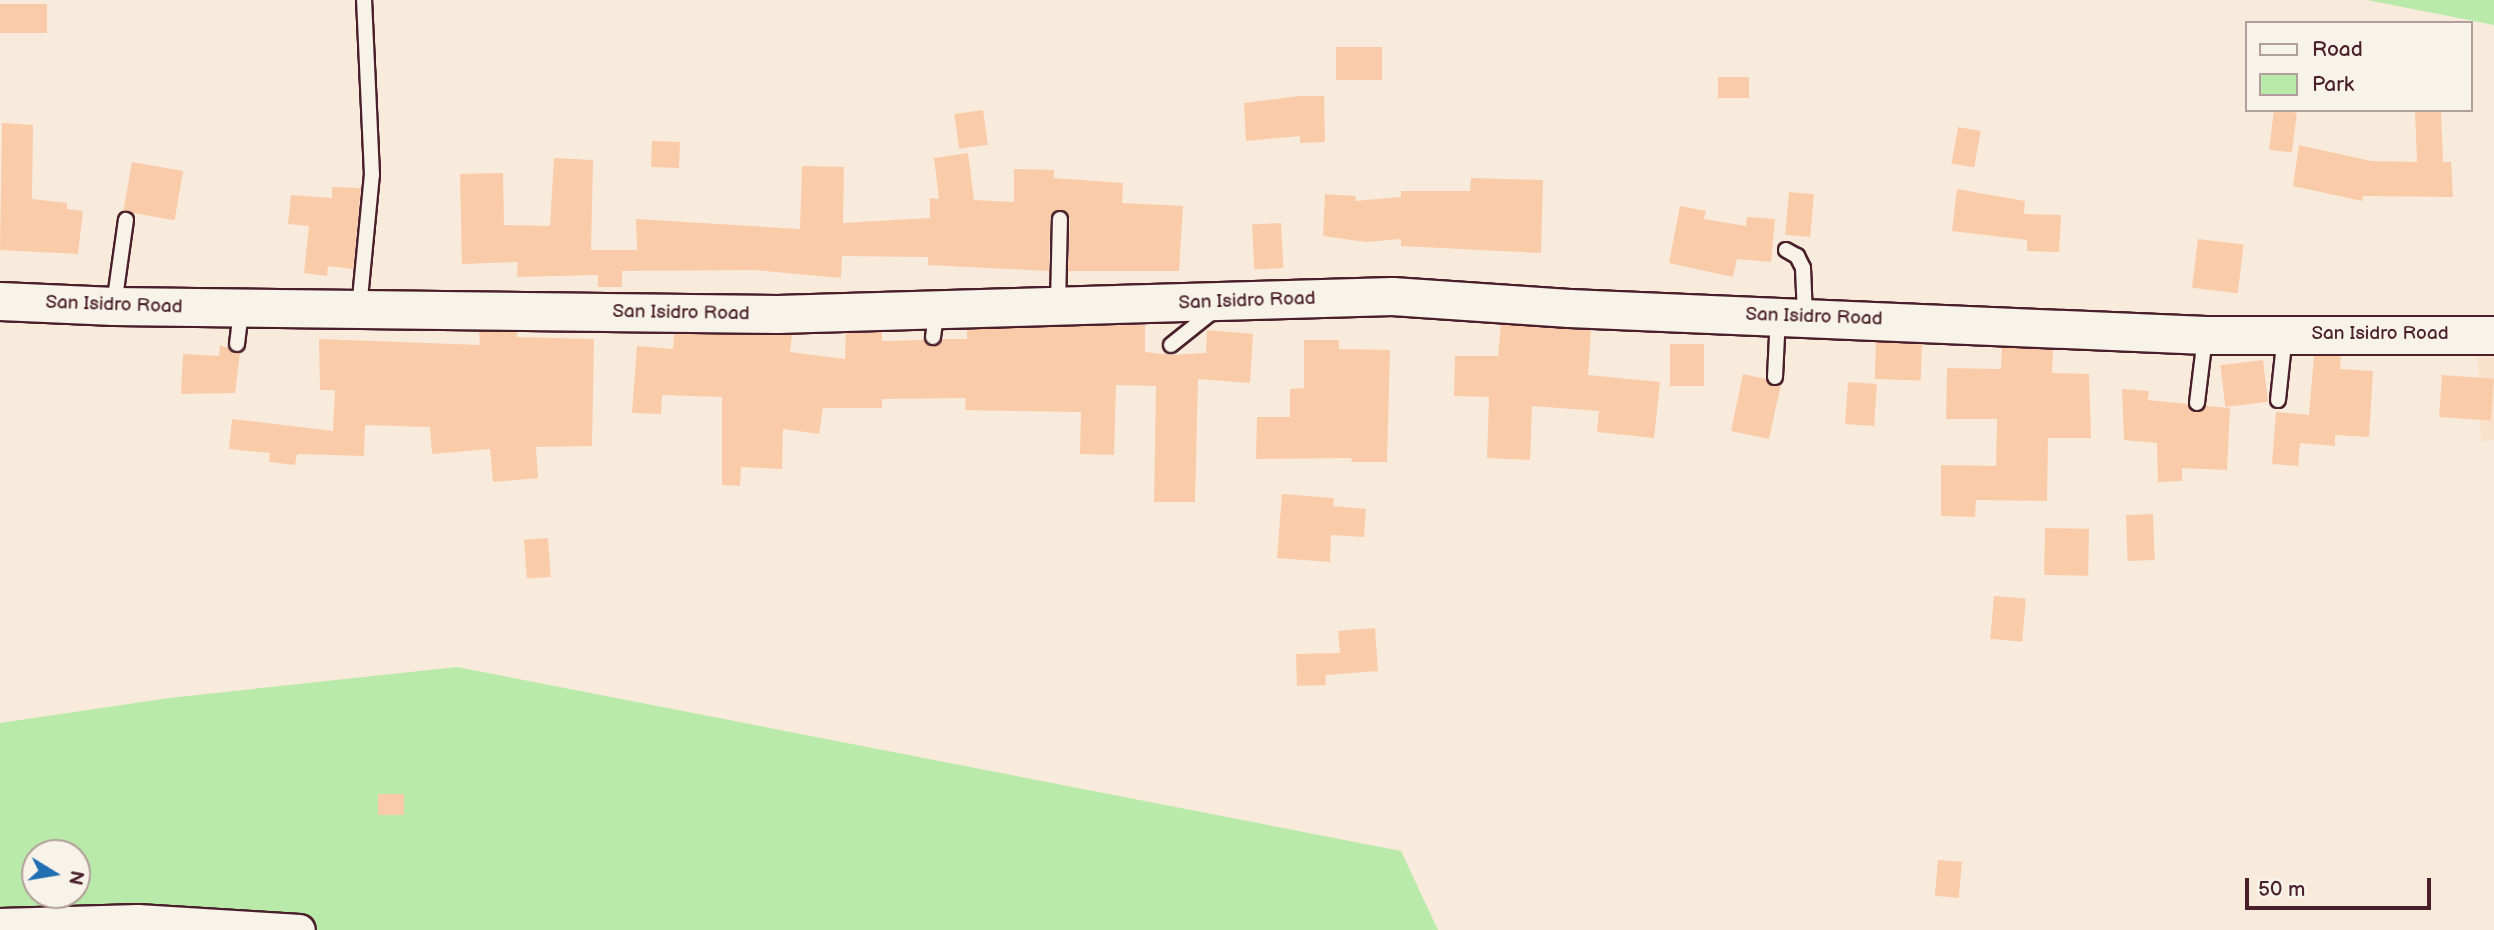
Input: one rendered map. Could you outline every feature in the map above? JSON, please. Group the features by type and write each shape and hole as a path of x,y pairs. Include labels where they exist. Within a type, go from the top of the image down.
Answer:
{"street":[{"name":"San Isidro Road","path":"0,301 114,306 239,326 359,310 777,314 935,323 1058,307 1392,296 1569,308 1792,315 2205,335 2494,335"},
{"path":"0,924 138,920 300,930"}],"lane":[{"path":"359,310 372,174 364,0"},
{"path":"1058,307 1060,219"},
{"path":"114,306 125,220"},
{"path":"1776,377 1803,268 1797,256 1786,250"},
{"path":"1171,345 1226,301"},
{"path":"2278,400 2286,334"},
{"path":"2197,403 2205,335"}],"shaded area":[{"path":"2494,356 2494,440 2481,441 2478,357"}],"green space":[{"path":"2367,0 2494,0 2494,25"},
{"path":"457,667 1401,851 1438,930 0,930 0,723 169,698"}],"building":[{"path":"0,4 47,4 47,33 0,33"},
{"path":"1336,47 1382,47 1382,80 1336,80"},
{"path":"1718,77 1749,77 1749,98 1718,98"},
{"path":"1299,96 1324,96 1325,142 1300,143 1300,136 1246,141 1244,103"},
{"path":"983,110 988,145 959,149 954,114"},
{"path":"2274,112 2297,113 2292,153 2269,150"},
{"path":"2415,112 2441,112 2443,162 2451,162 2453,197 2363,196 2362,201 2293,186 2299,145 2371,161 2417,162"},
{"path":"2,123 33,125 32,199 67,203 67,209 83,211 78,254 0,250"},
{"path":"1958,127 1981,131 1974,167 1952,163"},
{"path":"652,141 680,142 679,168 651,167"},
{"path":"968,153 974,200 1014,202 1014,169 1054,170 1054,178 1123,183 1122,203 1183,206 1179,271 1068,271 1070,219 1060,209 1050,218 1049,271 928,265 928,257 842,256 841,278 754,270 622,271 622,287 598,287 598,275 517,277 518,262 462,264 460,174 503,173 504,225 550,226 554,158 593,160 591,250 637,250 636,219 800,229 802,166 844,167 843,223 930,218 930,198 939,199 934,158"},
{"path":"132,162 183,171 175,220 123,211"},
{"path":"1471,178 1543,180 1541,253 1401,246 1401,239 1366,242 1323,236 1325,194 1356,196 1355,201 1401,197 1401,191 1470,191"},
{"path":"332,187 361,188 353,269 328,266 327,276 304,273 309,226 288,224 291,195 332,198"},
{"path":"1957,189 2025,201 2024,214 2061,215 2059,252 2027,251 2027,240 1952,231"},
{"path":"1789,192 1814,194 1810,237 1785,235"},
{"path":"1680,206 1706,211 1704,219 1746,226 1747,217 1775,219 1771,262 1737,259 1733,277 1669,263"},
{"path":"1281,223 1283,268 1254,269 1252,225"},
{"path":"2198,239 2244,245 2238,293 2192,288"},
{"path":"1501,324 1591,330 1588,375 1660,382 1654,438 1597,432 1599,411 1532,406 1530,460 1487,458 1489,397 1454,396 1455,356 1498,356"},
{"path":"1145,325 1145,352 1172,355 1206,353 1207,330 1253,334 1250,383 1198,379 1195,502 1154,502 1156,386 1116,385 1114,455 1080,454 1081,412 965,410 966,398 882,399 882,408 823,408 819,434 783,429 782,469 741,467 740,486 722,485 722,397 662,395 661,414 632,413 637,346 673,349 674,334 792,335 790,352 845,359 846,333 882,332 882,341 924,340 932,347 942,339 967,339 967,329"},
{"path":"479,331 517,332 517,337 594,339 592,446 536,447 538,478 493,482 490,449 432,454 430,427 365,425 364,456 297,454 295,465 269,462 270,453 229,449 232,419 333,431 335,390 320,390 319,339 480,345"},
{"path":"1304,340 1339,340 1339,349 1390,350 1387,462 1351,462 1352,458 1256,459 1257,417 1290,417 1290,389 1304,388"},
{"path":"1876,342 1922,344 1921,381 1875,379"},
{"path":"1670,344 1704,344 1704,386 1670,386"},
{"path":"220,345 240,353 235,393 181,394 183,354 219,356"},
{"path":"2002,347 2053,350 2052,373 2089,374 2091,438 2048,438 2047,501 1976,500 1975,517 1941,516 1941,465 1996,466 1997,419 1946,419 1947,368 2001,369"},
{"path":"2314,356 2341,356 2340,369 2373,371 2369,437 2335,435 2335,446 2300,443 2298,466 2272,464 2276,412 2309,415"},
{"path":"2263,360 2268,402 2225,407 2220,365"},
{"path":"1743,374 1766,379 1774,386 1781,384 1769,439 1731,431"},
{"path":"2442,375 2494,379 2491,421 2439,417"},
{"path":"1848,382 1877,384 1874,426 1845,424"},
{"path":"2122,389 2149,391 2148,400 2188,404 2195,412 2206,406 2230,408 2227,470 2182,468 2182,481 2158,482 2157,443 2124,440"},
{"path":"1282,494 1334,498 1333,506 1366,509 1364,537 1331,535 1330,562 1277,558"},
{"path":"2153,514 2155,560 2128,561 2126,515"},
{"path":"2045,528 2089,529 2088,576 2044,575"},
{"path":"548,538 551,577 527,579 524,540"},
{"path":"1994,596 2026,599 2022,642 1990,639"},
{"path":"1375,628 1378,671 1325,675 1326,685 1297,686 1296,654 1340,653 1338,631"},
{"path":"378,794 404,794 404,815 378,815"},
{"path":"1938,860 1962,862 1959,898 1935,896"}]}
